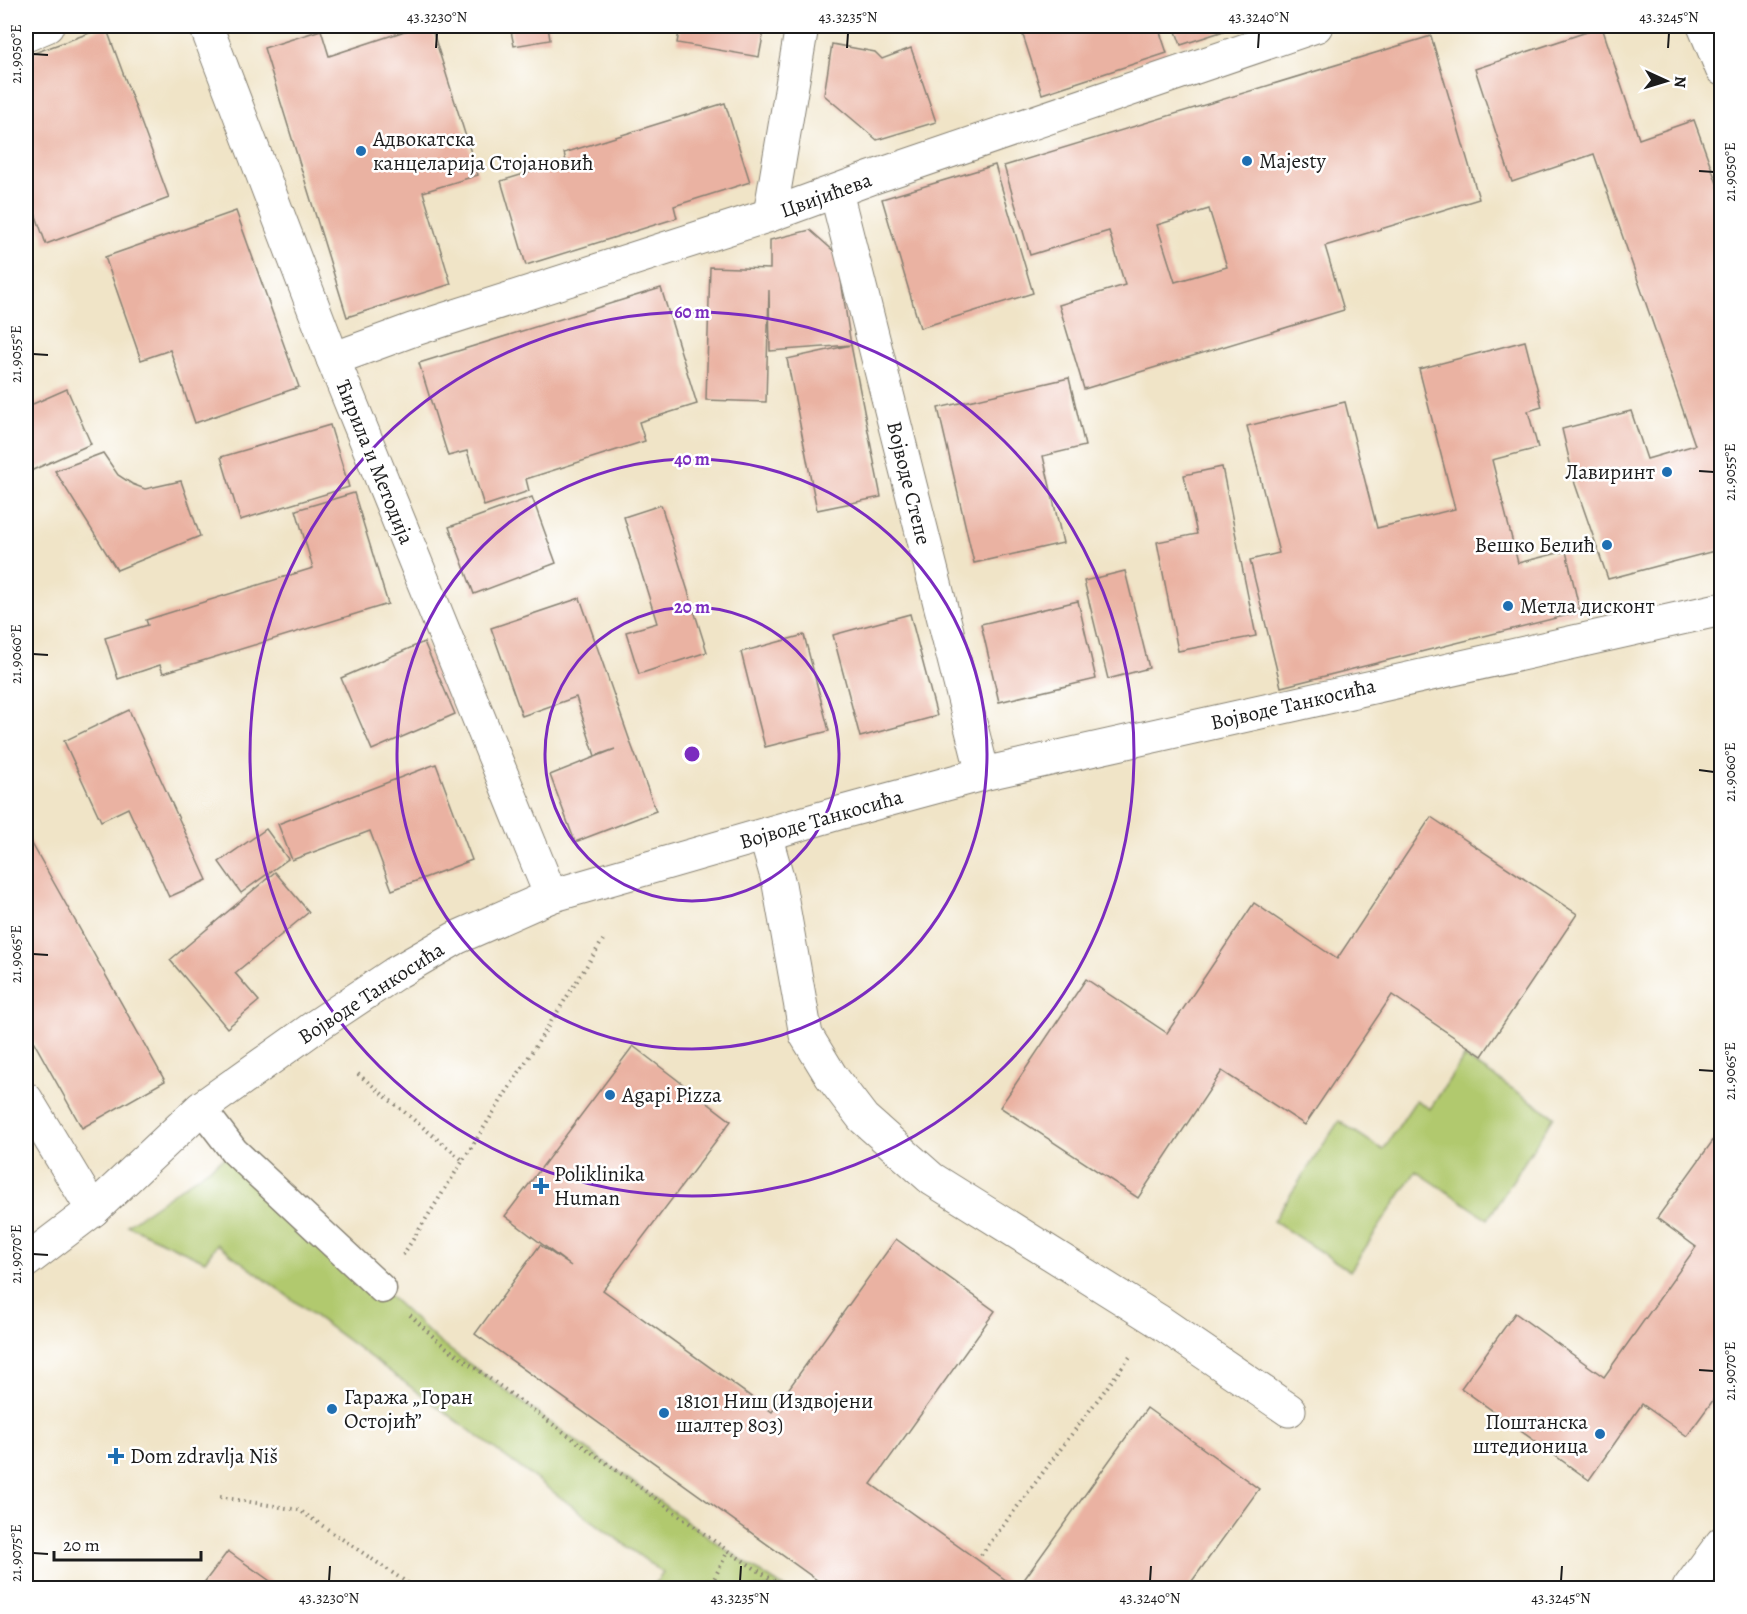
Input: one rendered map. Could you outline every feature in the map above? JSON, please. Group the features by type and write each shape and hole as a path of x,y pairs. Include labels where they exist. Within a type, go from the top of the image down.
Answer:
{"street":[{"path":"26,35 47,26"},
{"name":"Ћирила и Методија","path":"206,26 333,359 551,896"},
{"path":"770,215 802,26"},
{"name":"Цвијићева","path":"333,359 412,330 770,215 871,178 1316,26"},
{"path":"1704,26 1722,69"},
{"name":"Војводе Степе","path":"836,192 983,774"},
{"name":"Војводе Танкосића","path":"26,1261 93,1210 201,1108 325,1020 394,974 456,938 551,896 983,774 1722,609"},
{"path":"765,835 780,884 806,1035 831,1076 862,1118 932,1179 1157,1320 1289,1410"},
{"path":"26,1099 93,1210"},
{"path":"1689,1588 1722,1543"}],"lane":[{"path":"201,1108 234,1151 382,1289"}],"path":[{"path":"603,940 382,1289 439,1342 728,1551 785,1588"},
{"path":"358,1074 464,1161"},
{"path":"981,1555 1157,1320"},
{"path":"26,1452 36,1438"},
{"path":"220,1497 299,1510 415,1588"},
{"path":"708,1588 728,1551"}],"green space":[{"path":"1464,1057 1554,1116 1488,1219 1416,1171 1350,1271 1273,1221 1339,1121 1383,1150 1416,1100 1430,1109"},
{"path":"234,1151 439,1342 728,1551 785,1588 652,1588 663,1573 217,1244 205,1261 127,1225"}],"building":[{"path":"420,26 431,26 478,175 423,192 451,284 347,317 264,48 321,30 329,56"},
{"path":"510,26 548,26 550,40 514,46"},
{"path":"680,26 765,26 759,57 677,43"},
{"path":"1020,26 1158,26 1167,53 1042,94"},
{"path":"1174,26 1239,26 1181,45"},
{"path":"106,27 169,198 46,244 26,188 26,56"},
{"path":"1602,27 1639,139 1694,120 1722,197 1722,549 1608,579 1575,484 1562,429 1631,411 1647,459 1695,445 1594,154 1512,182 1475,69"},
{"path":"1431,36 1479,199 1325,246 1344,310 1084,389 1059,305 1125,285 1109,231 1030,255 1004,166","holes":["1209,209 1227,267 1175,282 1157,225"]},
{"path":"832,44 875,52 882,59 911,48 936,122 877,140 824,95"},
{"path":"725,103 750,182 674,206 677,218 526,265 501,181 566,161 564,153"},
{"path":"995,165 1033,293 920,328 882,199"},
{"path":"236,211 299,387 195,423 170,350 141,360 105,257"},
{"path":"810,230 837,254 851,345 770,351 769,290 766,402 706,400 710,267 770,269 770,240"},
{"path":"661,288 697,404 639,422 645,441 526,479 529,491 484,506 467,451 448,456 419,363"},
{"path":"1525,341 1542,407 1528,411 1538,448 1492,460 1518,563 1566,551 1580,612 1281,687 1250,560 1279,553 1247,426 1345,402 1377,528 1455,509 1419,369"},
{"path":"851,345 881,497 817,510 787,359"},
{"path":"1069,378 1085,446 1043,456 1063,543 974,563 938,408"},
{"path":"67,389 91,444 26,473 26,407"},
{"path":"330,425 349,487 240,520 221,457"},
{"path":"103,453 118,475 145,489 181,481 200,536 117,570 55,471"},
{"path":"1222,467 1256,636 1178,651 1157,542 1197,534 1184,475"},
{"path":"354,493 388,604 163,673 160,665 118,679 105,638 148,625 146,620 313,568 296,510"},
{"path":"532,497 556,563 474,594 449,527"},
{"path":"661,505 707,652 639,674 626,632 657,623 624,517"},
{"path":"1125,571 1149,668 1108,679 1084,581"},
{"path":"580,598 656,811 575,842 550,775 615,749 595,756 576,697 522,716 491,628"},
{"path":"1078,601 1096,679 999,702 981,624"},
{"path":"910,614 937,716 860,737 833,635"},
{"path":"804,635 829,731 765,747 741,652"},
{"path":"424,642 455,714 372,750 341,678"},
{"path":"129,710 207,880 169,897 128,808 101,821 64,741"},
{"path":"436,764 472,860 392,890 370,831 292,860 278,824"},
{"path":"1431,817 1577,914 1482,1056 1392,995 1305,1125 1222,1071 1138,1198 1000,1107 1086,979 1167,1033 1254,903 1337,959"},
{"path":"266,829 288,859 241,893 219,862"},
{"path":"26,833 165,1081 82,1128 26,1028"},
{"path":"275,872 309,912 235,973 259,1001 227,1028 170,960"},
{"path":"633,1046 731,1121 603,1290 772,1412 896,1239 995,1311 871,1484 1017,1588 828,1588 475,1334 540,1245 571,1266 505,1216"},
{"path":"1722,1128 1722,1388 1687,1436 1642,1404 1589,1480 1461,1388 1515,1313 1604,1377 1696,1247 1657,1218"},
{"path":"1147,1408 1259,1489 1187,1588 1018,1588"},
{"path":"228,1551 239,1559 280,1588 200,1588"}],"place":[{"name":"Адвокатска канцеларија Стојановић","path":"361,151"},
{"name":"Majesty","path":"1247,161"},
{"name":"Лавиринт","path":"1667,472"},
{"name":"Вешко Белић","path":"1607,545"},
{"name":"Метла дисконт","path":"1508,606"},
{"name":"Agapi Pizza","path":"610,1095"},
{"name":"Poliklinika Human","path":"541,1186"},
{"name":"Гаража „Горан Остојић”","path":"332,1409"},
{"name":"18101 Ниш (Издвојени шалтер 803)","path":"664,1413"},
{"name":"Поштанска штедионица","path":"1600,1434"},
{"name":"Dom zdravlja Niš","path":"116,1456"}]}
